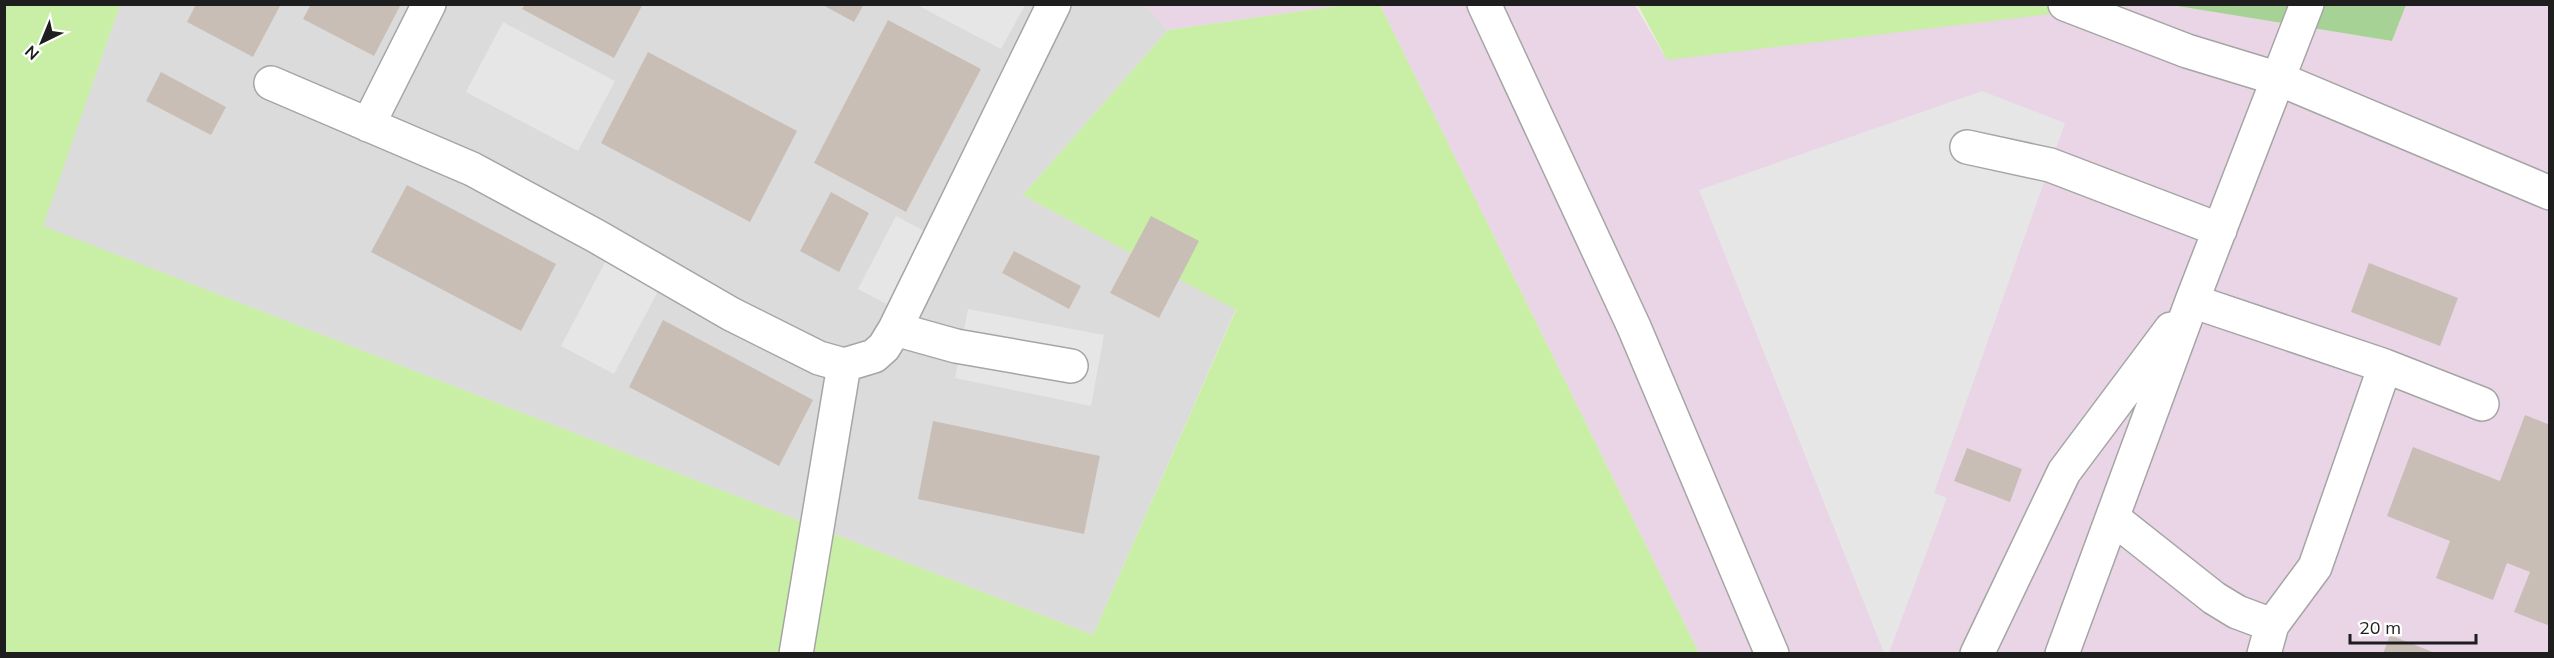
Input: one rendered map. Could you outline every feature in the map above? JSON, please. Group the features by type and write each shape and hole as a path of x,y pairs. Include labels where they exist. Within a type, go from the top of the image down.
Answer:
{"street":[{"path":"368,125 429,4"},
{"path":"271,83 472,169 596,236 731,314 810,354 843,365 874,356 884,347 895,329 1054,4"},
{"path":"1484,4 1634,327 1772,654"},
{"path":"2065,4 2187,51 2279,79 2550,193"},
{"path":"2062,654 2192,302 2307,4"},
{"path":"1967,147 2050,165 2220,230"},
{"path":"2192,302 2385,366 2482,404"},
{"path":"1977,654 2064,472 2192,302"},
{"path":"895,329 956,346 1071,366"},
{"path":"796,654 843,365"},
{"path":"2114,518 2214,598 2237,612 2268,639 2315,567 2385,366"}],"shaded area":[{"path":"1025,4 1001,49 917,5"},
{"path":"120,5 1146,5 1168,30 1023,195 1236,309 1093,635 42,226"},
{"path":"1146,5 1345,5 1168,30"},
{"path":"1380,5 1635,5 1667,60 1896,5 2171,5 2392,41 2406,5 2549,5 2549,653 1699,653"},
{"path":"503,22 615,81 578,151 466,92"},
{"path":"1982,91 2065,123 1934,493 1947,498 1889,653 1884,653 1699,190"},
{"path":"896,216 950,245 912,317 858,289"},
{"path":"611,251 664,280 614,374 561,346"},
{"path":"968,309 1104,335 1091,406 955,378"}],"green space":[{"path":"4,5 120,5 43,226 1093,635 1236,310 1023,195 1168,30 1345,5 1380,5 1699,653 5,653"},
{"path":"1638,5 2125,5 1667,60"},
{"path":"2171,5 2406,5 2392,41"}],"building":[{"path":"196,4 281,4 253,57 187,22"},
{"path":"311,4 401,4 374,56 303,19"},
{"path":"525,4 643,4 614,58 522,9"},
{"path":"821,4 864,4 854,22"},
{"path":"888,20 981,69 906,212 814,163"},
{"path":"648,52 797,131 750,222 601,143"},
{"path":"161,72 226,107 211,135 146,101"},
{"path":"407,185 556,264 521,331 371,252"},
{"path":"831,192 869,213 839,272 800,251"},
{"path":"1151,216 1199,241 1159,318 1110,293"},
{"path":"1014,251 1081,286 1069,309 1002,273"},
{"path":"2369,263 2458,298 2440,346 2351,312"},
{"path":"663,320 813,400 779,466 629,387"},
{"path":"2525,415 2550,425 2550,626 2514,612 2530,572 2507,563 2493,600 2436,578 2450,541 2387,516 2413,447 2500,481"},
{"path":"933,421 1100,456 1084,534 918,499"},
{"path":"1967,448 2022,469 2010,502 1954,481"},
{"path":"2390,635 2435,653 2435,654 2383,654"}]}
